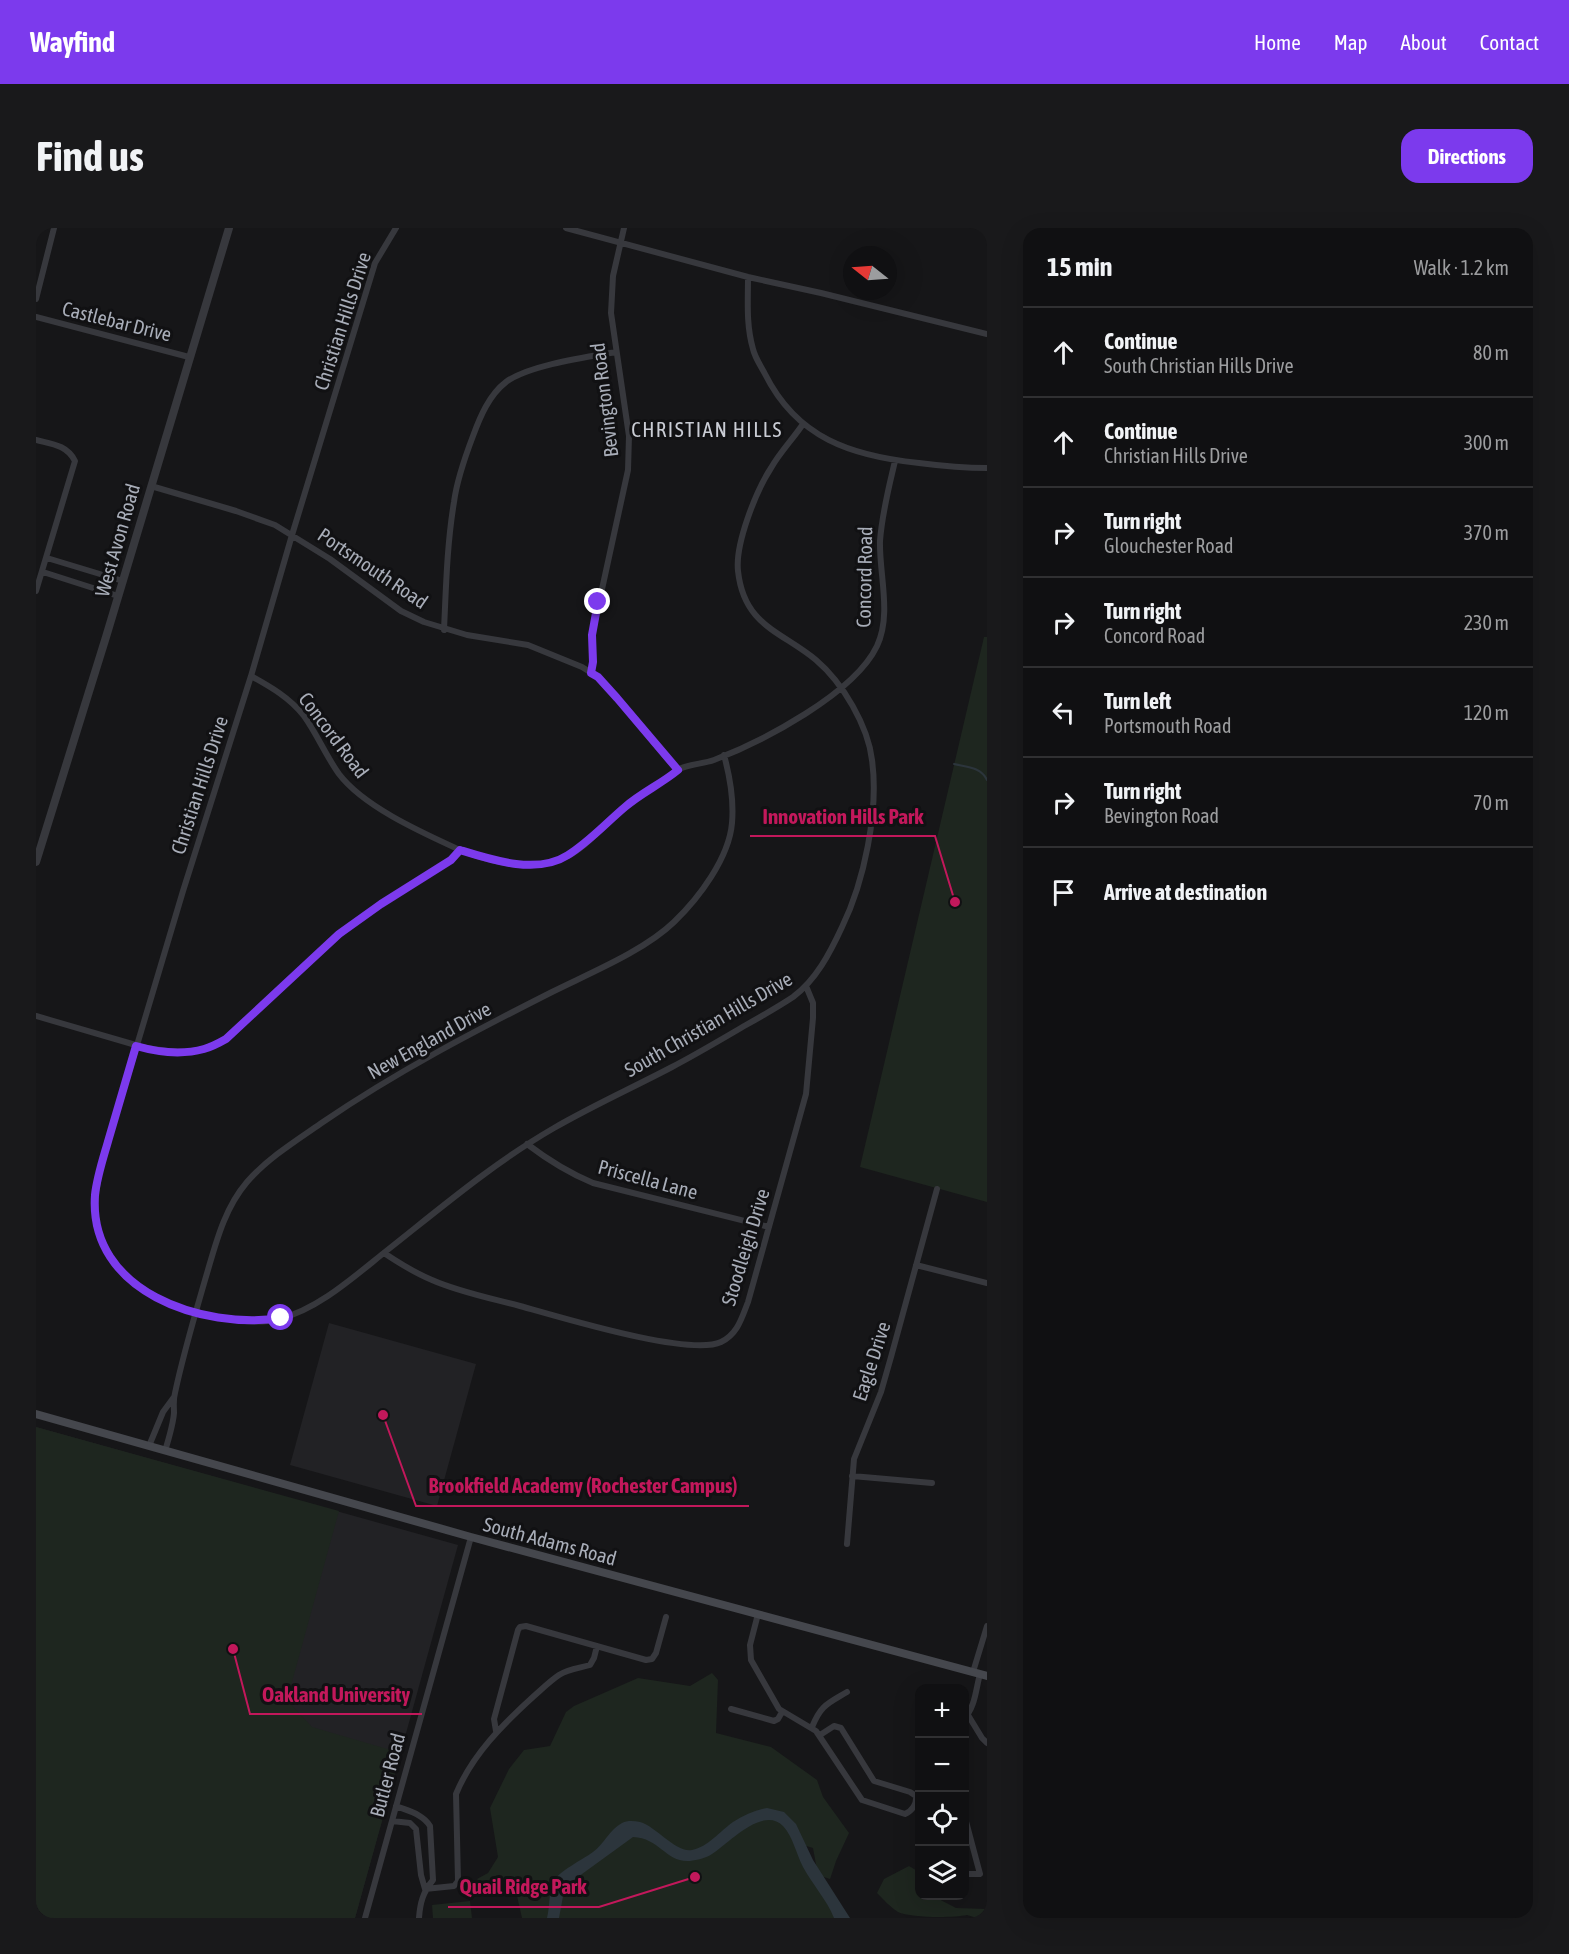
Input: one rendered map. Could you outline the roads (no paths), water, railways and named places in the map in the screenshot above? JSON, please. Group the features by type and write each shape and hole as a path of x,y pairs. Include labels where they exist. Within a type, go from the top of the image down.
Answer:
{"main road":[{"name":"South Adams Road","path":"36,1414 471,1537 980,1674"}],"street":[{"path":"36,299 54,228"},
{"name":"West Avon Road","path":"36,862 229,228"},
{"name":"Christian Hills Drive","path":"196,1313 160,1300 139,1287 122,1272 111,1258 100,1237 95,1196 100,1169 136,1046 251,676 375,263 396,228"},
{"path":"566,228 748,277 821,292 987,334"},
{"name":"Bevington Road","path":"591,673 592,635 630,455 611,298 624,228"},
{"path":"748,277 747,321 753,351 779,399 804,424 828,441 851,450 896,461 947,467 987,468"},
{"name":"Castlebar Drive","path":"36,317 189,357"},
{"path":"444,630 447,563 454,501 465,457 479,417 506,382 531,370 616,352"},
{"name":"South Christian Hills Drive","path":"196,1313 233,1320 262,1321 281,1318 321,1300 487,1171 527,1144 714,1044 776,1008 806,986 823,962 852,904 860,881 870,827 873,762 862,725 841,687 813,657 758,620 748,605 737,567 742,534 763,482 782,451 804,424"},
{"path":"36,440 62,447 72,454 75,461 36,591"},
{"name":"Concord Road","path":"251,676 292,702 304,716 339,773 354,790 415,829 460,850 490,858 535,865 566,857 626,806 678,770 724,755 787,726 841,687 855,674 877,646 882,630 880,543 882,517 896,461"},
{"name":"Portsmouth Road","path":"151,486 275,525 330,559 401,611 444,630 528,645 582,667 598,677 678,770"},
{"path":"47,558 123,581"},
{"path":"43,572 118,596"},
{"name":"New England Drive","path":"165,1451 174,1414 174,1397 222,1226 245,1185 267,1164 307,1133 392,1076 620,958 672,924 716,868 728,844 732,823 732,803 731,785 724,755"},
{"path":"36,1016 146,1048 186,1052 205,1049 226,1039 339,934 381,904 451,860 460,850"},
{"name":"Stoodleigh Drive","path":"384,1253 432,1280 467,1292 613,1331 660,1340 708,1344 720,1342 738,1328 748,1302 806,1094 813,1003 806,986"},
{"name":"Priscella Lane","path":"527,1144 553,1163 593,1183 769,1227"},
{"name":"Eagle Drive","path":"847,1544 852,1476 858,1447 891,1357 937,1189"},
{"path":"916,1264 987,1284"},
{"name":"New England Drive","path":"149,1446 163,1412 174,1397"},
{"path":"852,1476 932,1483"},
{"name":"Butler Road","path":"365,1918 471,1537"},
{"path":"758,1614 750,1645 751,1660 782,1712 812,1727 820,1735 862,1800 905,1814 912,1809 916,1799 914,1794 874,1781 841,1728 834,1726 820,1735"},
{"path":"496,1731 494,1719 520,1627 526,1626 646,1660 652,1659 656,1653 666,1617"},
{"path":"969,1708 980,1674 987,1626"},
{"path":"426,1889 454,1886 458,1881 456,1794 496,1731 558,1675 590,1665 597,1646"},
{"path":"812,1727 822,1708 847,1692"},
{"path":"731,1709 774,1720 778,1719 782,1712"},
{"path":"969,1721 987,1743"},
{"path":"396,1806 422,1816 430,1826 433,1880 420,1902 419,1918"},
{"path":"392,1821 410,1823 417,1829 421,1875 426,1889"},
{"path":"969,1833 980,1874 969,1874"}],"waterway":[{"path":"954,764 977,770 987,780"}],"place":[{"name":"Innovation Hills Park","path":"955,902"},
{"name":"Brookfield Academy (Rochester Campus)","path":"383,1415"},
{"name":"Oakland University","path":"233,1649"},
{"name":"Quail Ridge Park","path":"695,1877"}],"district":[{"name":"CHRISTIAN HILLS","path":"707,429"}]}
